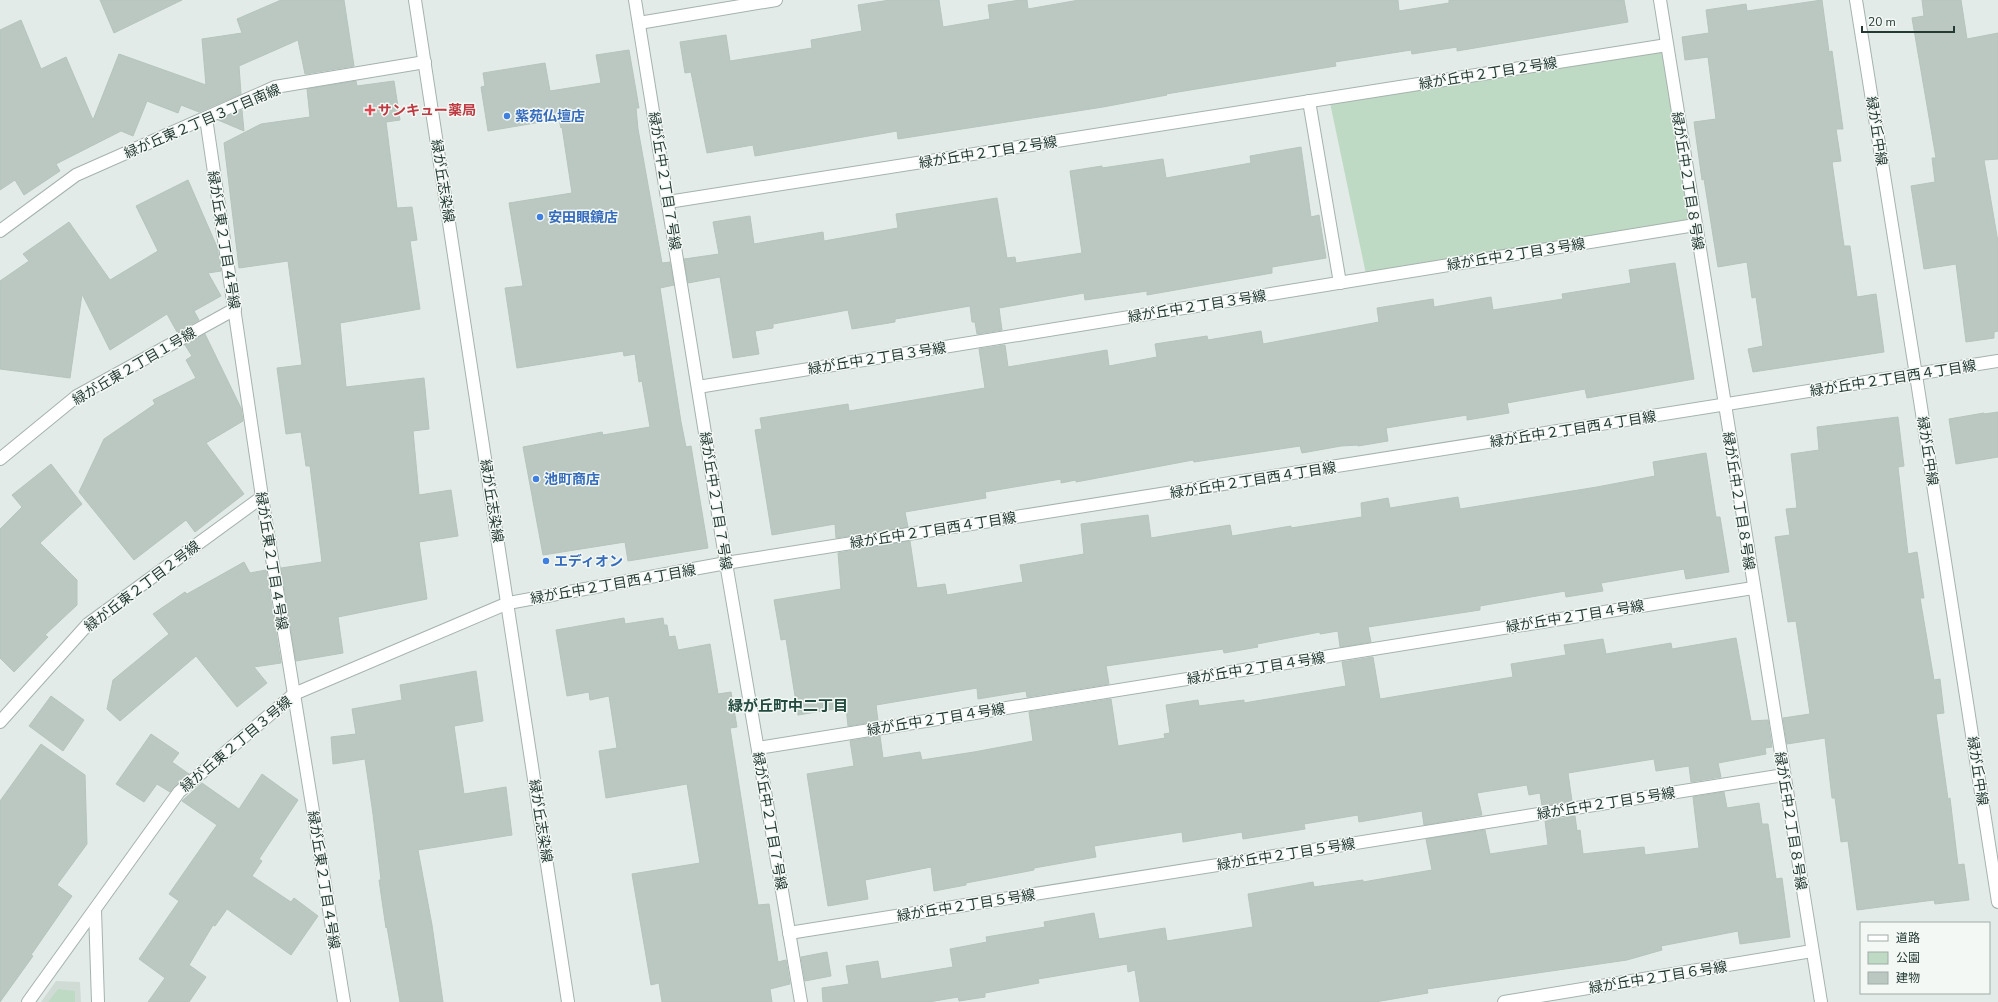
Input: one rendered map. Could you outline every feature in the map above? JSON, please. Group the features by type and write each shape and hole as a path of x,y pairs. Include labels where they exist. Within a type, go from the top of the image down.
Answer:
{"street":[{"name":"緑が丘志染線","path":"415,0 568,1002"},
{"name":"緑が丘中２丁目７号線","path":"635,0 726,563 801,1002"},
{"path":"639,22 776,0"},
{"name":"緑が丘中２丁目８号線","path":"1660,0 1753,588 1821,1002"},
{"name":"緑が丘中線","path":"1856,0 1998,902"},
{"name":"緑が丘中２丁目２号線","path":"668,202 1667,45"},
{"name":"緑が丘東２丁目３丁目南線","path":"0,231 76,176 275,87 425,62"},
{"path":"1309,101 1340,283"},
{"name":"緑が丘東２丁目４号線","path":"206,118 262,497 344,1002"},
{"name":"緑が丘中２丁目３号線","path":"698,387 1696,225"},
{"name":"緑が丘東２丁目１号線","path":"0,459 77,396 235,309"},
{"name":"緑が丘中２丁目西４丁目線","path":"508,603 726,563 1998,361"},
{"name":"緑が丘東２丁目２号線","path":"0,722 88,624 262,497"},
{"name":"緑が丘中２丁目４号線","path":"758,748 1753,588"},
{"name":"緑が丘東２丁目３号線","path":"28,1002 179,792 294,694 508,603"},
{"name":"緑が丘中２丁目５号線","path":"789,933 1784,775"},
{"path":"95,910 98,1002"},
{"name":"緑が丘中２丁目６号線","path":"1504,1002 1812,951"}],"shaded area":[{"path":"56,981 80,982 81,1002 41,1002"}],"green space":[{"path":"1667,45 1695,225 1367,279 1329,98"},
{"path":"58,989 75,991 75,1002 48,1002"}],"building":[{"path":"100,0 182,0 114,33"},
{"path":"281,0 344,0 354,66 305,74 298,40 239,66 241,94 199,112 181,105 178,113 147,101 133,136 121,131 56,164 60,171 24,195 15,180 0,190 0,30 21,20 41,69 66,57 93,120 119,54 206,85 202,39 242,33 237,19"},
{"path":"890,0 939,0 943,27 990,19 988,5 1020,0 1027,0 1028,9 1079,0 1398,0 1399,11 1449,3 1449,0 1624,0 1628,22 1457,51 1457,47 1412,54 1411,50 1335,62 1336,66 1166,94 1167,95 1103,107 898,139 897,131 755,156 753,145 707,153 691,72 685,73 680,42 726,35 730,61 812,48 811,40 862,31 858,5"},
{"path":"1822,0 1829,52 1832,51 1843,129 1836,129 1841,161 1832,162 1844,246 1850,246 1857,297 1876,294 1884,352 1753,372 1748,349 1763,346 1756,297 1752,298 1747,262 1718,267 1704,179 1702,180 1694,122 1716,119 1708,57 1685,60 1682,37 1709,33 1706,10 1746,4 1747,11"},
{"path":"1922,0 1961,0 1967,39 1998,33 1998,159 1984,160 1998,242 1998,331 1994,332 1994,338 1966,342 1956,264 1924,269 1911,186 1935,182 1932,158 1936,158 1912,18 1924,16"},
{"path":"629,50 639,108 636,108 638,129 662,263 670,262 674,285 660,288 681,422 686,447 691,446 708,548 628,561 625,542 543,555 523,447 602,432 603,435 650,427 642,381 639,382 635,354 624,356 623,351 517,368 505,288 523,286 509,203 572,193 562,127 561,128 559,119 488,131 481,87 485,86 483,73 545,63 550,91 601,83 596,55"},
{"path":"356,81 357,86 394,81 400,120 386,122 397,208 412,207 417,240 410,241 420,309 340,323 346,387 424,378 429,429 413,431 419,495 451,490 458,536 419,542 427,599 338,617 343,653 296,661 281,568 322,562 310,466 306,466 301,432 286,434 277,368 302,365 288,261 239,268 224,143 261,124 310,117 307,89"},
{"path":"242,110 244,131 218,120"},
{"path":"1301,147 1311,217 1319,215 1326,258 1272,267 1272,273 1147,295 1147,291 1085,300 1084,293 999,308 1002,330 977,334 975,322 972,322 970,306 895,319 895,322 852,329 848,310 773,324 773,328 755,331 759,354 733,358 720,277 688,283 684,259 719,254 713,222 750,216 754,244 823,232 824,241 898,228 896,214 997,198 1007,258 1015,257 1016,263 1082,253 1070,171 1163,159 1166,178 1251,163 1250,156"},
{"path":"188,180 217,247 221,271 208,273 221,296 194,311 199,320 177,332 167,314 110,350 82,294 70,378 0,369 0,281 29,261 23,254 69,222 110,280 158,251 136,206"},
{"path":"1675,263 1694,379 1587,398 1585,389 1507,403 1509,413 1467,420 1467,415 1386,428 1388,441 1358,446 1341,446 1302,453 1300,446 1194,462 1193,460 1076,482 1076,480 1061,483 1061,479 985,492 986,498 905,512 908,527 836,538 835,524 772,535 755,430 762,429 760,418 848,404 849,411 985,388 979,349 1005,345 1008,367 1107,350 1109,366 1157,357 1155,344 1207,336 1208,340 1261,331 1263,344 1379,322 1377,308 1433,299 1434,307 1491,297 1493,310 1563,299 1562,294 1631,283 1629,270"},
{"path":"205,334 241,408 243,421 206,443 244,494 195,532 186,520 134,560 79,492 104,439 155,404 153,400 196,378 186,360 192,356 185,345"},
{"path":"1998,412 1998,457 1956,464 1949,419"},
{"path":"1898,417 1904,466 1898,467 1908,554 1917,552 1924,598 1920,598 1934,680 1940,679 1944,713 1936,714 1948,799 1950,798 1958,865 1964,864 1969,900 1935,904 1934,900 1857,910 1848,841 1841,842 1835,798 1832,798 1825,738 1787,744 1783,718 1810,714 1796,621 1788,622 1775,537 1790,535 1786,509 1797,508 1791,454 1819,450 1817,427"},
{"path":"1706,453 1716,517 1720,517 1729,572 1686,579 1684,569 1601,583 1603,591 1566,597 1565,591 1480,606 1480,610 1368,627 1371,642 1340,647 1338,631 1320,634 1320,632 1257,644 1258,647 1224,653 1223,649 1106,666 1109,684 1027,697 1026,691 978,699 977,688 876,705 878,721 848,726 846,707 798,715 786,639 781,640 774,600 841,589 838,553 910,541 917,588 945,584 947,595 1023,582 1020,565 1084,554 1081,524 1148,515 1151,538 1230,525 1232,536 1291,526 1291,528 1362,517 1361,503 1388,498 1390,508 1458,497 1460,509 1597,487 1655,476 1653,462"},
{"path":"51,464 82,504 40,543 77,580 77,605 45,635 48,637 14,672 0,658 0,529 22,507 12,495"},
{"path":"244,562 250,573 266,570 281,663 254,667 267,683 237,707 196,656 120,721 107,709 113,680 169,634 153,614 185,592 187,594"},
{"path":"624,618 625,624 663,618 664,625 667,625 669,637 675,636 678,650 710,644 718,694 731,692 737,727 730,728 758,905 769,904 778,962 786,960 790,984 770,989 772,1002 662,1002 659,983 651,985 632,874 700,863 687,784 606,798 599,751 617,748 609,696 590,700 589,692 567,696 556,630"},
{"path":"1736,638 1751,721 1768,720 1772,747 1765,748 1766,754 1718,763 1721,777 1691,782 1689,766 1656,771 1654,759 1568,773 1572,801 1542,806 1540,793 1529,795 1527,785 1477,793 1482,815 1424,825 1422,811 1359,822 1358,815 1304,824 1305,829 1243,839 1242,832 1183,842 1182,832 1094,846 1096,857 1034,868 1034,870 966,883 966,885 934,891 931,867 865,880 868,899 828,906 807,774 854,766 850,741 880,736 883,758 920,752 922,760 974,752 1033,741 1029,712 1111,699 1118,746 1165,738 1164,734 1170,733 1166,705 1198,700 1199,706 1244,700 1244,703 1346,686 1342,662 1373,657 1380,699 1513,677 1511,664 1566,655 1564,645 1603,639 1606,654 1671,643 1672,649"},
{"path":"476,671 483,721 454,726 464,794 506,787 512,835 418,850 432,925 443,1002 400,1002 387,927 386,928 379,880 381,880 365,759 333,764 331,737 356,734 352,709 402,700 400,685"},
{"path":"51,696 84,720 63,751 29,726"},
{"path":"151,734 179,753 172,762 189,774 170,792 157,784 144,802 116,784"},
{"path":"41,744 85,775 87,844 57,885 72,896 31,955 33,956 0,1002 0,801"},
{"path":"262,774 298,800 259,859 262,861 252,876 291,902 294,898 318,916 291,955 227,909 215,926 213,925 189,965 206,977 189,1002 148,1002 165,978 139,959 179,901 169,894 217,825 182,801 202,783 239,809"},
{"path":"1724,792 1727,808 1759,803 1762,824 1768,824 1776,879 1782,878 1790,937 1740,944 1738,931 1661,946 1662,950 1627,960 1427,989 1428,993 1375,1002 1140,1002 1135,970 1128,972 1127,964 1038,979 1039,983 985,993 985,997 959,1001 958,997 929,1002 823,1002 822,988 849,984 846,966 878,961 881,979 953,967 950,949 987,942 986,937 1045,927 1044,922 1094,913 1099,939 1165,928 1167,941 1253,927 1248,894 1313,882 1314,887 1363,880 1363,882 1432,870 1426,839 1485,830 1490,854 1548,845 1545,821 1575,816 1577,831 1580,830 1583,854 1644,847 1645,855 1699,848 1693,797"},
{"path":"827,952 831,976 805,981 801,957"}],"place":[{"name":"サンキュー薬局","path":"370,110"},
{"name":"紫苑仏壇店","path":"507,116"},
{"name":"安田眼鏡店","path":"540,217"},
{"name":"池町商店","path":"536,479"},
{"name":"エディオン","path":"546,561"}],"district":[{"name":"緑が丘町中二丁目","path":"788,706"}]}
